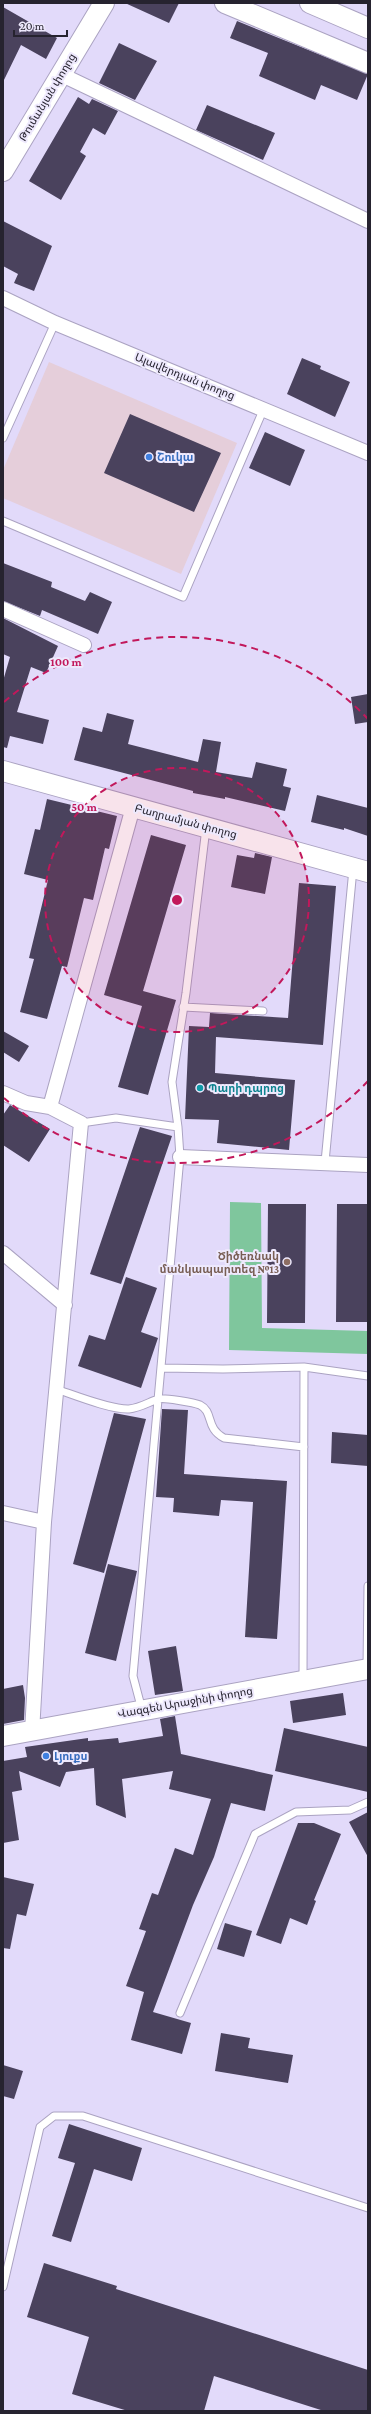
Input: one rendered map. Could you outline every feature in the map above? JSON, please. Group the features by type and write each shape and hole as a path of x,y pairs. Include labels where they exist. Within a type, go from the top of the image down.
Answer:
{"main road":[{"name":"Թումանյան փողոց","path":"3,171 104,3"},
{"path":"225,3 368,63"},
{"path":"310,3 368,28"},
{"name":"Բաղրամյան փողոց","path":"3,771 360,870"},
{"name":"Վազգեն Արաջինի փողոց","path":"3,1736 32,1732 142,1710 368,1670"}],"street":[{"path":"60,74 368,221"},
{"name":"Ալավերդյան փողոց","path":"3,298 55,323 264,408 368,453"},
{"path":"3,610 84,645"},
{"path":"50,1107 133,807"},
{"path":"3,1093 26,1103 50,1107 81,1124 44,1522 32,1732"},
{"path":"180,1158 324,1162 368,1165"},
{"path":"3,1253 65,1305"},
{"path":"3,1513 44,1522"}],"lane":[{"path":"3,438 55,323"},
{"path":"3,522 183,597 264,408"},
{"path":"142,1710 133,1676 180,1158 178,1126 172,1082 206,827"},
{"path":"324,1162 360,870"},
{"path":"183,1007 263,1011"},
{"path":"81,1124 116,1118 178,1126"},
{"path":"162,1368 223,1370 304,1367 368,1376"},
{"path":"303,1681 304,1367"},
{"path":"56,1389 129,1409 150,1404 159,1398 199,1405 208,1413 211,1427 216,1434 224,1438 304,1447"},
{"path":"368,1586 368,1670"},
{"path":"180,2013 255,1834 296,1812 350,1810 368,1802"},
{"path":"3,2287 40,2127 54,2116 83,2116 368,2208"}],"shaded area":[{"path":"49,362 237,443 181,574 3,498 3,470"}],"green space":[{"path":"230,1202 261,1203 262,1328 368,1331 368,1354 229,1350"}],"building":[{"path":"125,3 179,3 169,23"},
{"path":"3,7 57,38 46,59 21,45 3,82"},
{"path":"237,21 368,74 357,100 321,85 315,100 259,76 268,53 230,38"},
{"path":"119,43 157,61 135,100 99,83"},
{"path":"78,97 89,104 92,99 118,111 105,135 93,128 80,152 86,156 61,200 29,181"},
{"path":"207,105 275,133 263,160 196,130"},
{"path":"3,221 52,246 34,291 14,283 18,274 3,266"},
{"path":"302,358 321,366 320,369 350,382 335,417 287,394"},
{"path":"130,414 221,453 194,512 104,473"},
{"path":"265,432 305,450 290,486 249,468"},
{"path":"3,563 52,582 51,587 85,601 90,592 112,602 98,634 42,610 40,616 3,601"},
{"path":"3,618 58,646 46,673 31,667 17,712 49,720 43,744 10,736 7,748 3,747 3,681 10,657 3,654"},
{"path":"368,694 368,722 355,724 351,697"},
{"path":"107,713 134,720 128,744 198,762 203,739 221,742 216,772 252,778 256,762 287,769 283,786 291,788 285,811 225,797 225,799 193,793 193,791 74,760 83,727 102,732"},
{"path":"317,795 368,808 368,836 344,828 344,830 311,822"},
{"path":"47,799 117,816 109,849 105,848 93,900 84,898 67,967 62,966 47,1019 20,1012 34,959 29,958 48,880 24,874 35,829 40,830"},
{"path":"151,835 186,845 143,991 176,1000 148,1095 118,1087 142,1006 104,995"},
{"path":"255,853 272,857 265,894 231,887 237,855 254,858"},
{"path":"299,883 336,886 323,1045 216,1037 215,1073 295,1080 289,1150 217,1143 219,1120 185,1119 189,1026 209,1027 210,1013 288,1018"},
{"path":"3,1031 29,1046 19,1062 3,1052"},
{"path":"10,1105 50,1129 29,1162 3,1145 3,1115"},
{"path":"140,1127 172,1136 121,1284 90,1274"},
{"path":"268,1204 306,1204 305,1323 267,1323"},
{"path":"337,1204 368,1204 368,1322 336,1322"},
{"path":"126,1277 157,1288 141,1332 158,1338 141,1388 78,1366 89,1335 105,1340"},
{"path":"162,1409 188,1410 184,1474 287,1481 277,1639 245,1637 253,1502 221,1500 219,1516 173,1512 174,1498 156,1497"},
{"path":"114,1413 146,1419 104,1573 73,1564"},
{"path":"332,1432 368,1435 368,1466 331,1463"},
{"path":"108,1564 137,1571 116,1661 85,1653"},
{"path":"176,1646 183,1691 155,1695 148,1651"},
{"path":"23,1685 25,1698 24,1720 3,1724 3,1689"},
{"path":"343,1693 346,1715 293,1723 290,1701"},
{"path":"175,1716 181,1754 273,1775 265,1811 231,1803 214,1857 193,1905 153,2012 191,2023 182,2054 131,2040 144,1992 126,1986 146,1931 139,1929 152,1893 158,1895 175,1848 193,1855 211,1799 169,1789 173,1771 122,1779 126,1818 96,1805 94,1768 66,1772 60,1787 19,1771 22,1790 12,1792 19,1840 3,1843 3,1761 27,1757 25,1747 88,1738 88,1741 118,1738 119,1743 163,1736 160,1719"},
{"path":"284,1728 368,1747 368,1792 275,1771"},
{"path":"368,1812 368,1857 349,1822"},
{"path":"298,1823 314,1823 341,1834 314,1900 316,1901 307,1925 290,1918 281,1944 256,1935"},
{"path":"3,1877 34,1884 26,1916 17,1914 10,1949 3,1948"},
{"path":"225,1923 252,1931 244,1957 217,1949"},
{"path":"221,2033 250,2038 248,2048 293,2055 288,2083 215,2071"},
{"path":"3,2065 23,2071 14,2099 3,2096"},
{"path":"69,2124 142,2148 132,2181 94,2169 71,2242 52,2236 75,2163 58,2158"},
{"path":"44,2263 117,2286 116,2289 368,2370 368,2411 324,2411 214,2376 204,2411 128,2411 72,2394 89,2337 27,2317"}],"place":[{"name":"Շուկա","path":"149,457"},
{"name":"Պարի դպրոց","path":"200,1088"},
{"name":"Ծիծեռնակ մանկապարտեզ №13","path":"287,1262"},
{"name":"Լյուքս","path":"46,1756"}]}
